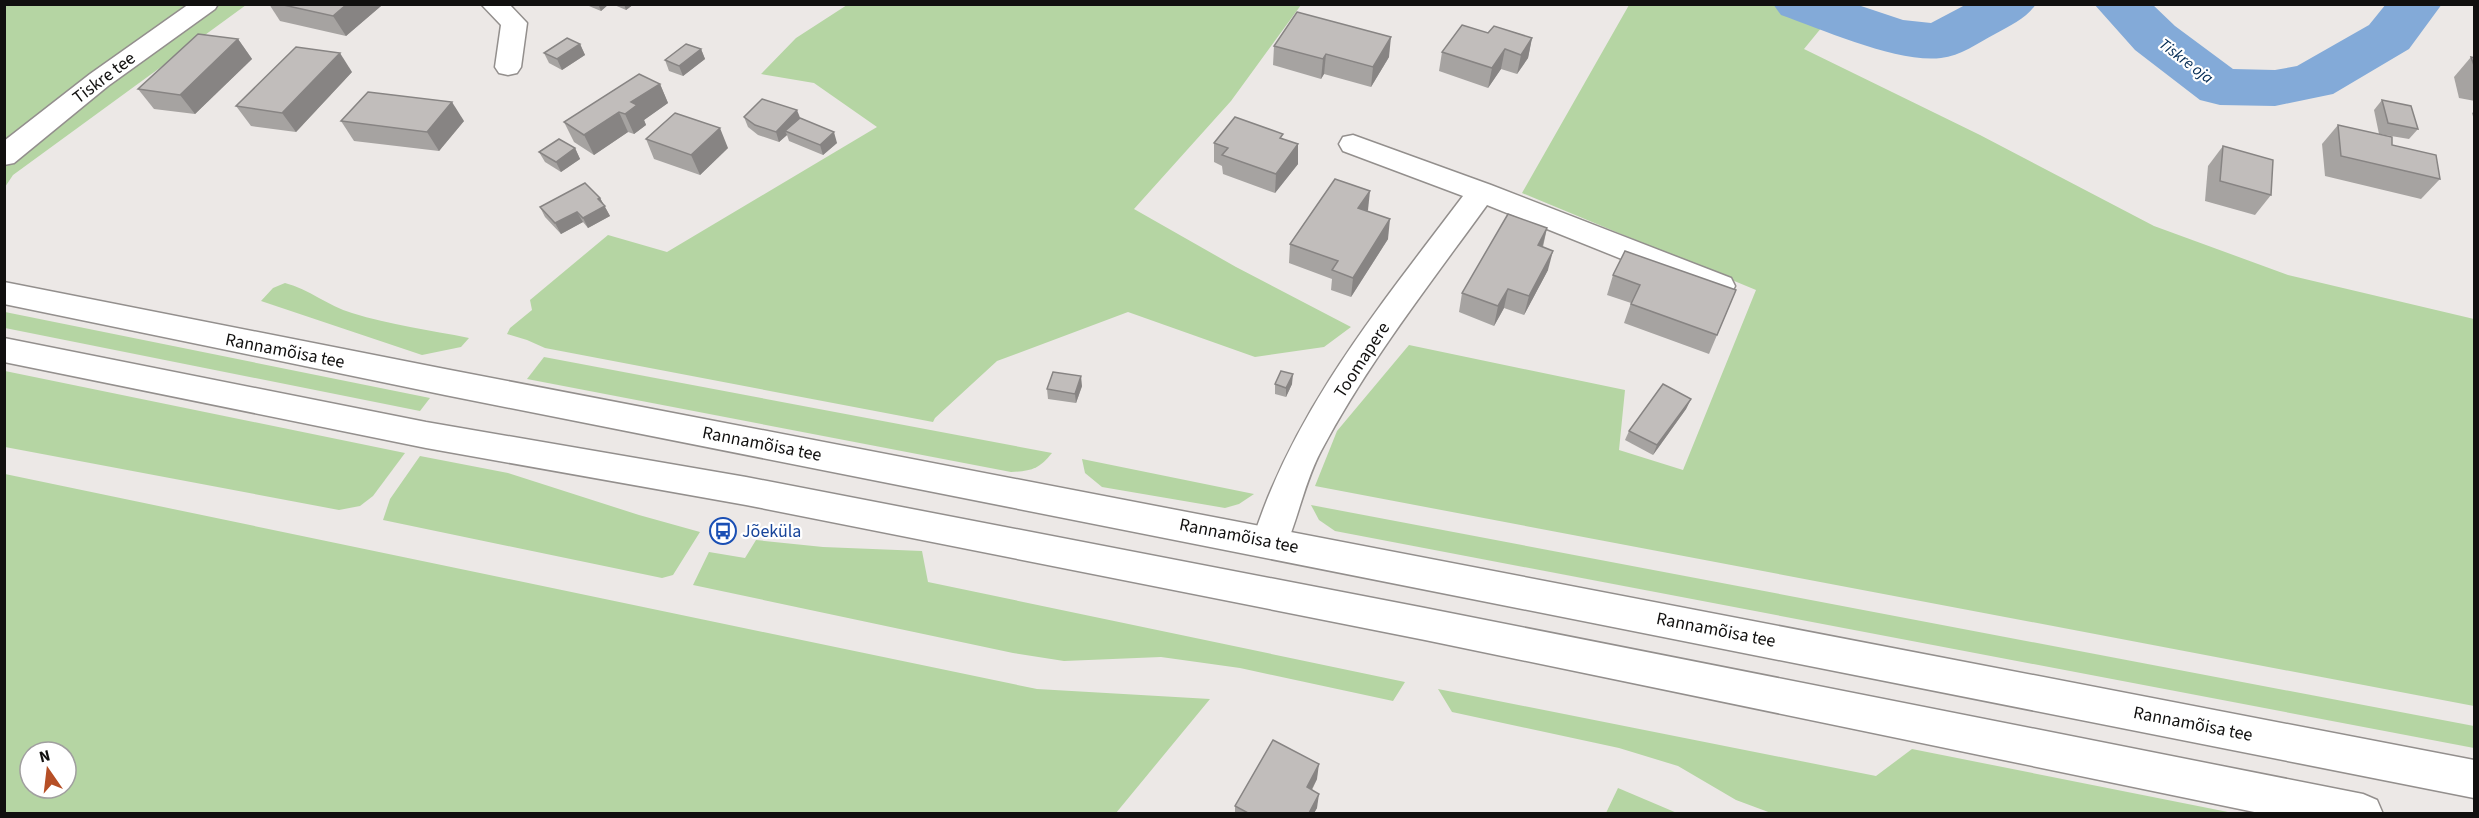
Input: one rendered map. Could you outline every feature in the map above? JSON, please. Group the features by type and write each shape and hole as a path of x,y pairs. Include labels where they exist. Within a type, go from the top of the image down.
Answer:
{"street":[{"name":"Tiskre tee","path":"4,156 99,80 206,4"},
{"path":"493,4 514,23 508,67"},
{"path":"1353,144 1721,286"},
{"name":"Toomapere","path":"1270,542 1309,442 1396,308 1481,192"},
{"name":"Rannamõisa tee","path":"4,293 445,382 2475,779"},
{"path":"4,350 404,431 746,491 1378,615 2363,813"}],"green space":[{"path":"5,5 246,5 13,175 5,187"},
{"path":"847,5 1301,5 1231,101 1134,209 1236,267 1351,327 1324,347 1255,357 1128,312 997,361 933,422 545,348 507,334 510,328 532,310 530,300 608,235 667,252 877,127 814,83 761,74 796,38"},
{"path":"1629,5 1840,5 1804,49 1980,135 2154,226 2288,275 2474,319 2474,706 1315,486 1337,431 1409,345 1625,390 1619,450 1683,470 1756,290 1522,193"},
{"path":"285,283 352,313 469,338 461,347 422,355 261,301 273,288"},
{"path":"5,312 430,398 420,411 5,328"},
{"path":"544,357 1052,453 1043,463 1034,468 1011,472 527,379"},
{"path":"5,371 405,453 373,496 360,506 339,510 5,447"},
{"path":"420,456 508,473 700,532 673,575 662,578 383,520 390,499"},
{"path":"1082,459 1254,494 1239,504 1225,508 1102,487 1085,473"},
{"path":"5,474 1037,689 1210,699 1116,813 5,813"},
{"path":"1311,505 2474,726 2474,748 1335,531 1319,520"},
{"path":"756,540 823,547 922,551 928,582 1405,682 1393,701 1240,668 1161,657 1064,661 1013,653 693,585 709,552 745,558"},
{"path":"1438,689 1876,776 1912,749 2233,813 1771,813 1736,800 1678,766 1619,748 1452,712"},
{"path":"1618,788 1677,813 1606,813"}],"building":[{"path":"279,4 347,4 333,16"},
{"path":"1297,12 1391,37 1373,67 1326,54 1323,59 1274,46"},
{"path":"1462,25 1488,33 1494,26 1532,38 1521,55 1505,49 1492,68 1442,52"},
{"path":"198,34 238,39 180,95 138,89"},
{"path":"567,38 580,44 557,59 544,53"},
{"path":"686,44 701,49 679,66 665,60"},
{"path":"296,47 340,53 282,113 236,106"},
{"path":"639,74 660,84 631,102 637,105 625,114 619,112 584,135 564,122"},
{"path":"368,92 452,102 427,132 341,121"},
{"path":"762,99 797,110 776,132 755,125 744,117"},
{"path":"2382,100 2411,106 2418,129 2388,123"},
{"path":"675,113 720,128 691,155 646,139"},
{"path":"1235,117 1283,134 1280,138 1298,144 1276,174 1222,155 1228,148 1214,143"},
{"path":"800,118 834,132 820,145 785,131"},
{"path":"2338,125 2392,137 2392,145 2436,155 2440,179 2341,156"},
{"path":"559,139 575,148 556,162 539,152"},
{"path":"2223,146 2273,160 2271,195 2220,181"},
{"path":"1335,179 1370,191 1358,208 1390,219 1353,278 1332,270 1338,261 1290,244"},
{"path":"585,183 605,206 583,218 577,212 555,223 540,207"},
{"path":"1508,214 1547,228 1538,245 1553,251 1529,296 1508,289 1498,306 1462,293"},
{"path":"1625,251 1736,290 1717,335 1631,304 1640,285 1613,275"},
{"path":"1281,371 1293,374 1286,388 1275,384"},
{"path":"1053,372 1081,376 1075,394 1047,389"},
{"path":"1663,384 1691,399 1657,445 1629,431"},
{"path":"1273,740 1319,764 1307,787 1319,794 1309,813 1248,813 1235,806"}],"waterway":[{"name":"Tiskre oja","path":"1800,4 1897,37 1940,41 2009,4"},
{"name":"Tiskre oja","path":"2121,4 2155,38 2220,87 2275,88 2313,81 2389,37 2415,4"}],"place":[{"name":"Jõeküla","path":"723,531"}]}
